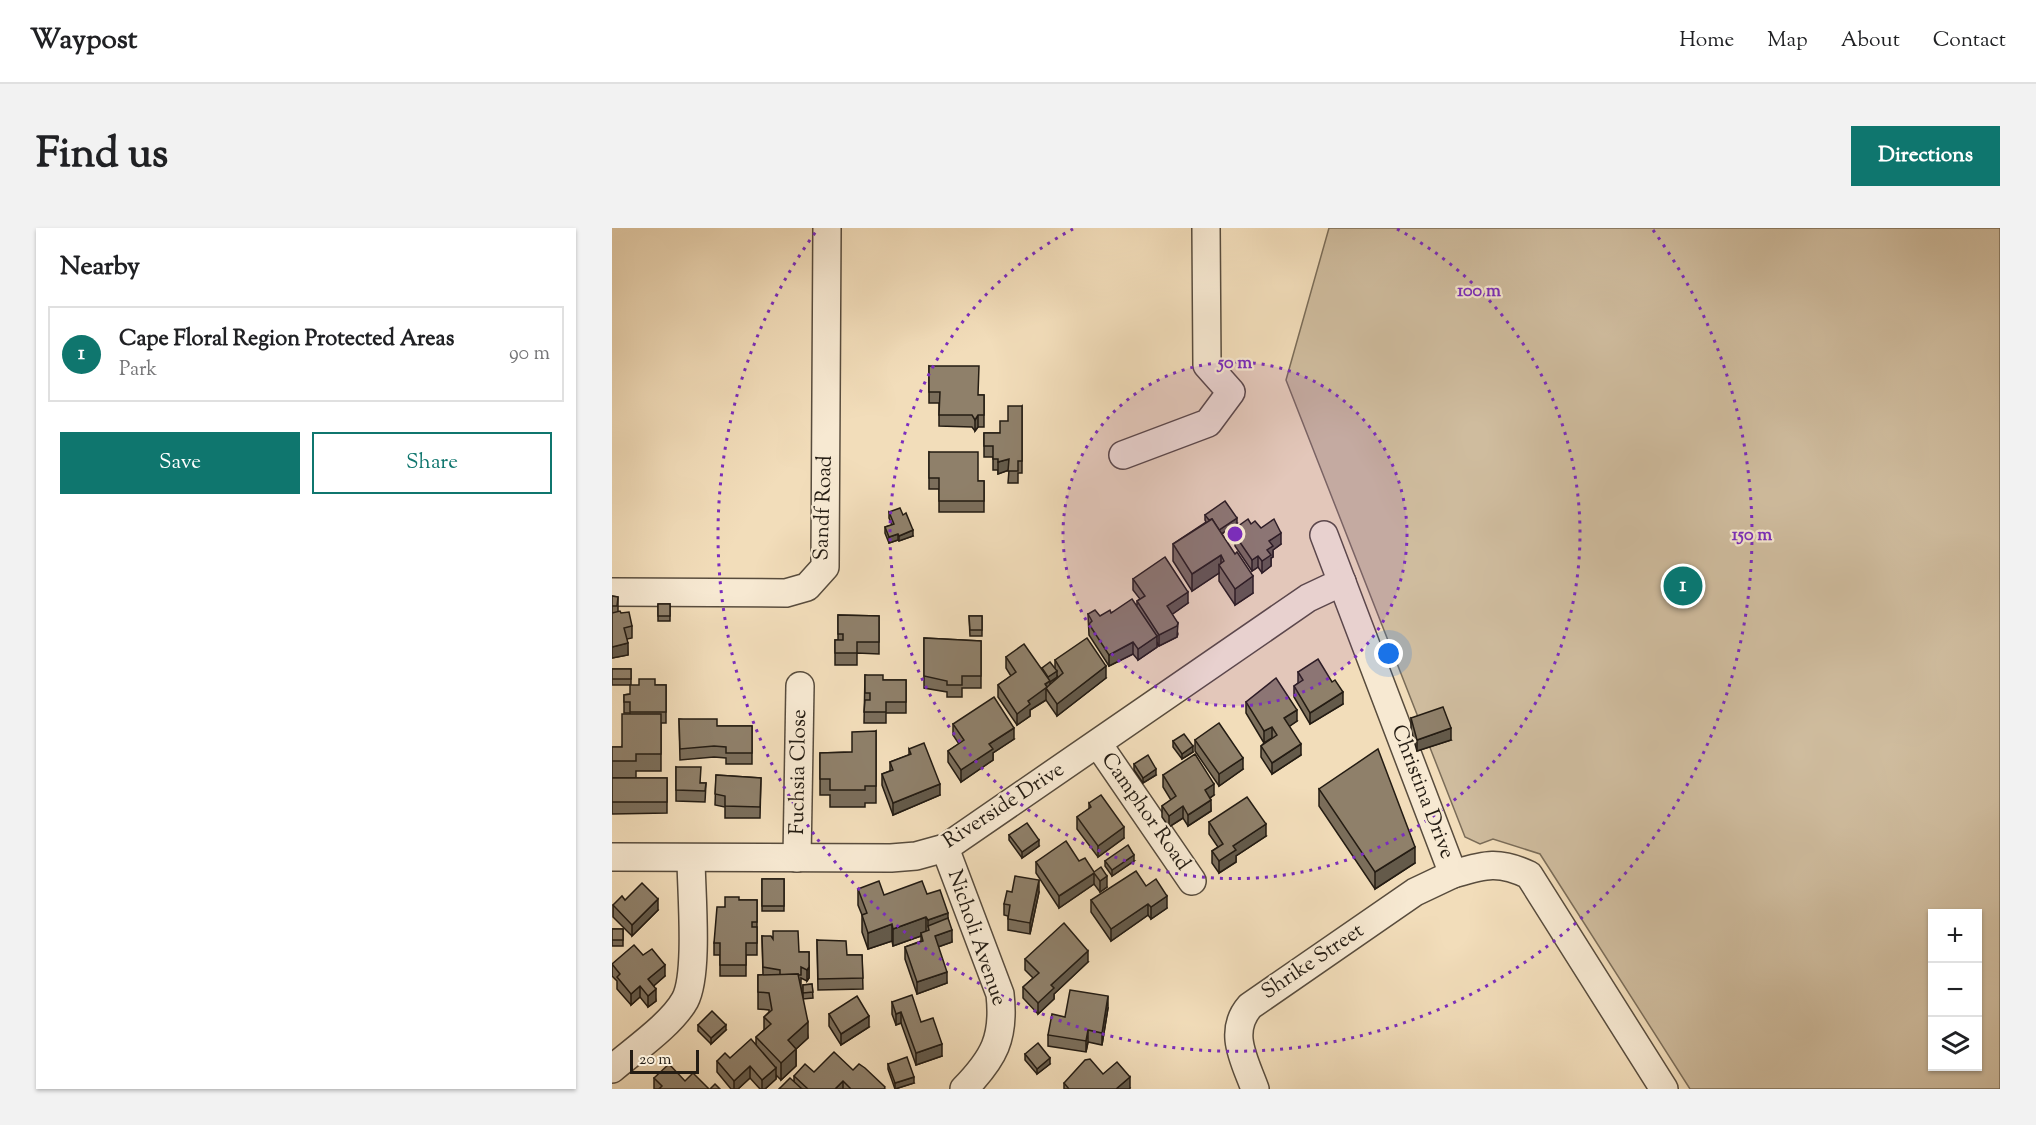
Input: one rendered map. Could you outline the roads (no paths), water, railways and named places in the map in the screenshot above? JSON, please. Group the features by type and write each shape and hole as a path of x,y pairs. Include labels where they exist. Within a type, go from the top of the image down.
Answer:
{"street":[{"name":"Sandf Road","path":"612,592 786,593 807,586 825,567 827,228"},
{"path":"1123,455 1208,423 1231,392 1207,365 1206,228"},
{"name":"Christina Drive","path":"1324,535 1453,874 1486,864 1511,867 1528,875 1664,1089"},
{"name":"Riverside Drive","path":"612,857 891,858 916,856 945,848 1308,598 1342,582"},
{"name":"Fuchsia Close","path":"797,858 800,686"},
{"name":"Camphor Road","path":"1098,744 1192,880"},
{"name":"Nicholi Avenue","path":"945,848 1000,994 1003,1018 998,1041 986,1066 964,1089"},
{"path":"612,1069 677,1012 687,998 692,966 691,858"},
{"name":"Shrike Street","path":"1255,1089 1237,1037 1242,1015 1250,1006 1415,892 1453,874"}],"place":[{"name":"Cape Floral Region Protected Areas","path":"1683,586"}]}
